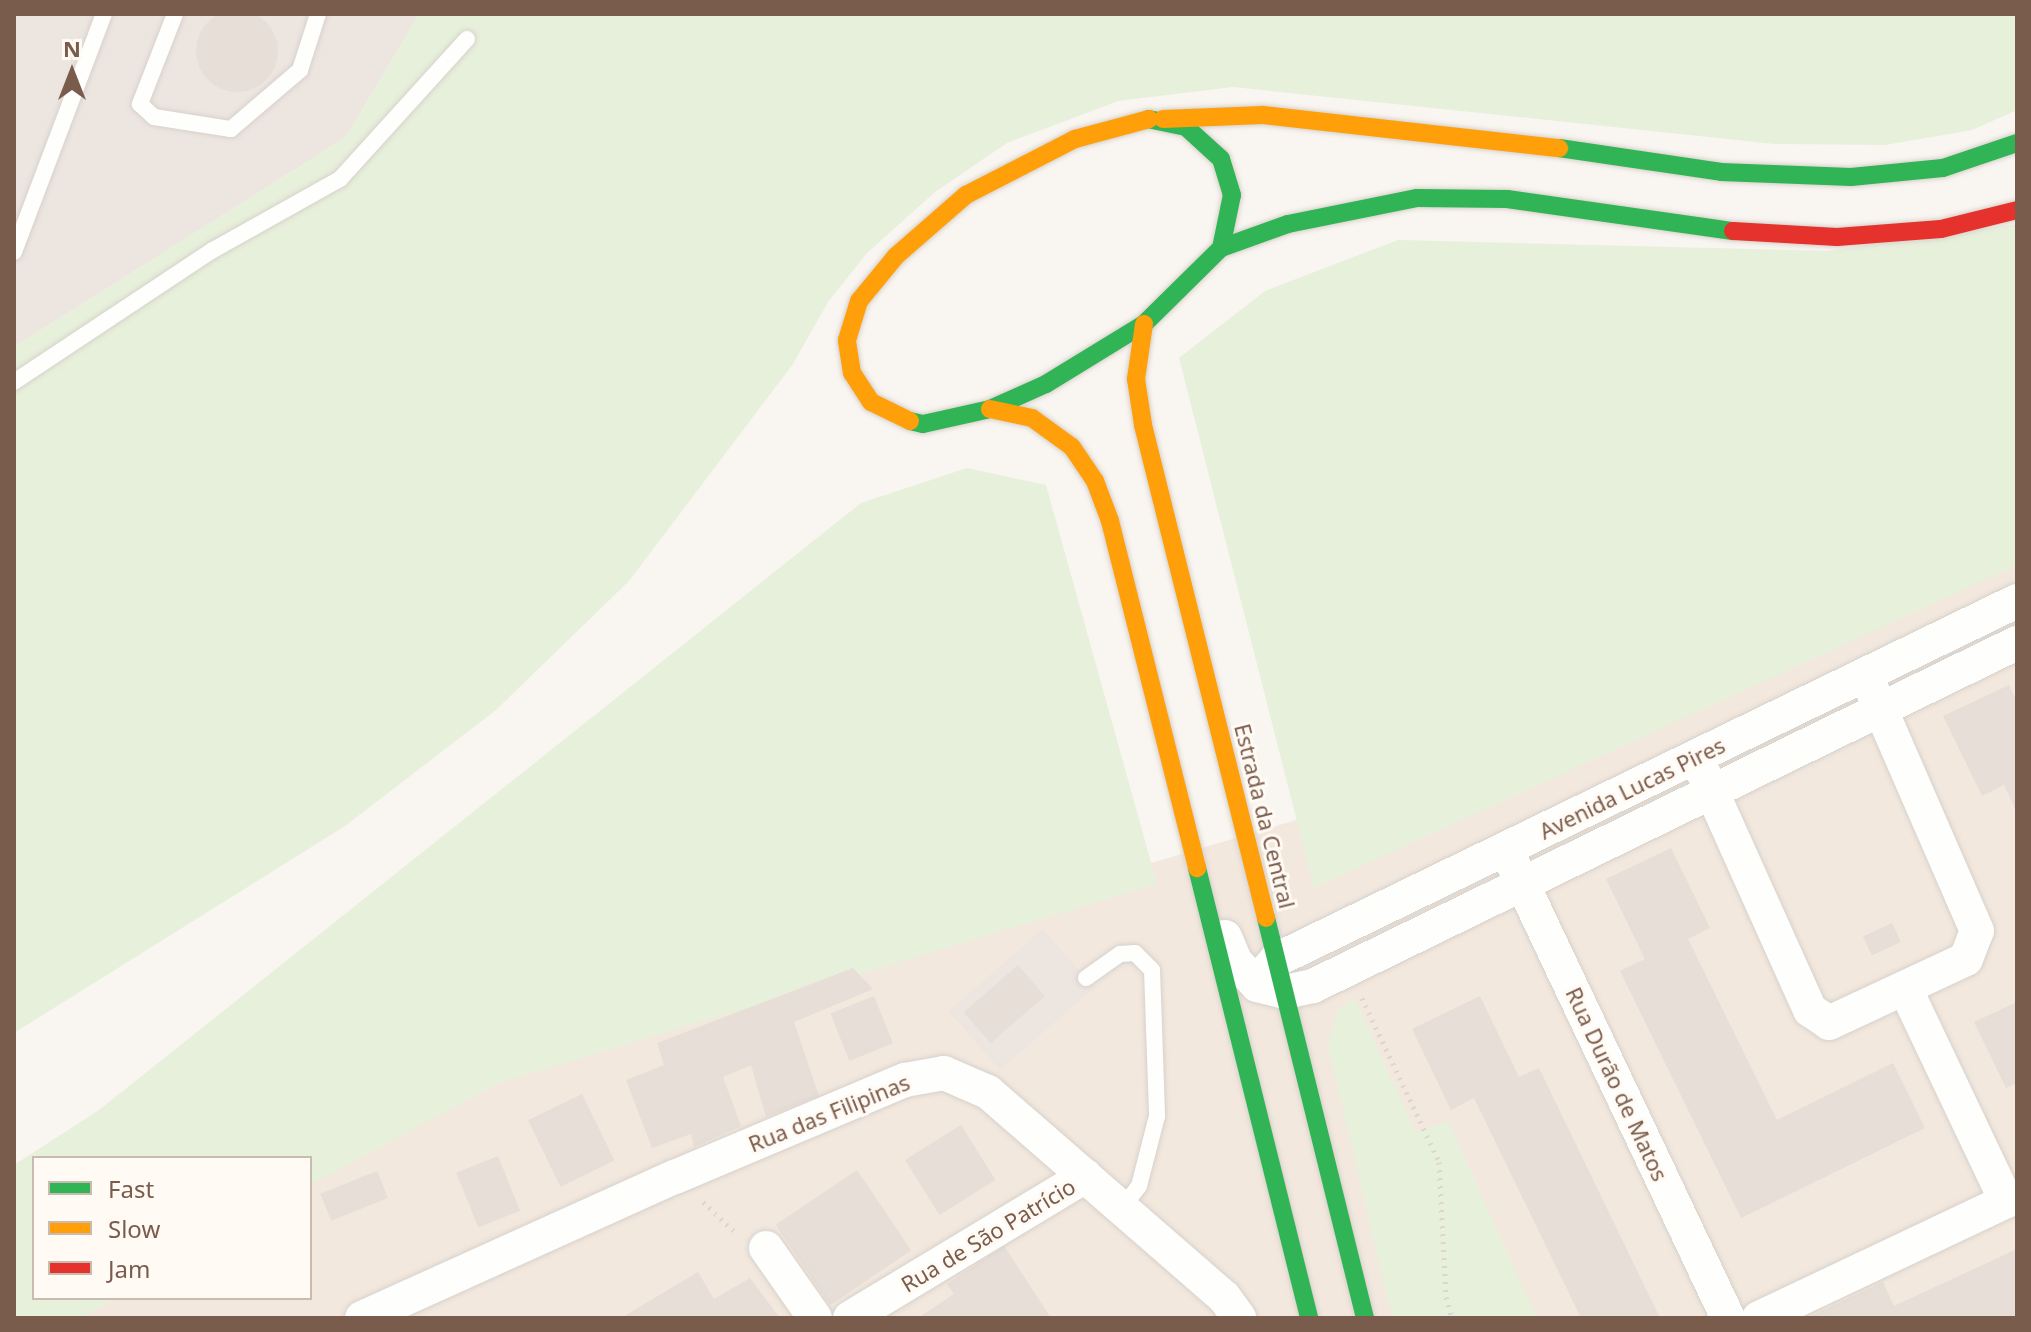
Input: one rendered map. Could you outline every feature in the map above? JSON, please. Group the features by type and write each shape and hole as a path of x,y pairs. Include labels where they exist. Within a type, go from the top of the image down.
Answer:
{"main road":[{"path":"2017,143 1943,168 1851,177 1721,172 1538,145 1263,115 1149,119 1075,139 966,195 926,225 859,301 850,322 847,354 871,402 899,419 923,424 990,409 1046,384 1144,324 1221,248 1343,210 1417,198 1507,199 1715,230 1837,237 1941,229 2017,210"},
{"path":"1149,119 1186,127 1221,159 1232,195 1221,248"},
{"name":"Estrada da Central","path":"1144,324 1136,379 1143,425 1273,979 1359,1317"},
{"path":"990,409 1050,428 1072,447 1095,481 1110,521 1309,1318"}],"street":[{"name":"Avenida Lucas Pires","path":"1273,979 1506,849 1866,677 2017,601"},
{"name":"Avenida Lucas Pires","path":"1273,979 1341,972 2017,643"},
{"path":"1696,757 1810,1010 1829,1023 1905,988 1966,959 1977,931 1866,677"},
{"name":"Rua Durão de Matos","path":"1506,849 1728,1318"},
{"path":"1198,869 1235,961 1273,979 1244,1058"},
{"path":"1759,1318 2011,1198 1905,988"},
{"name":"Rua das Filipinas","path":"370,1316 675,1177 905,1080 944,1073 988,1092 1224,1297 1239,1318"},
{"name":"Rua de São Patrício","path":"850,1318 1085,1176"},
{"path":"766,1248 815,1318"}],"lane":[{"path":"14,252 104,14"},
{"path":"175,14 140,104 154,117 231,129 300,70 318,14"},
{"path":"14,382 213,250 340,179 467,39"},
{"path":"1086,978 1120,954 1135,953 1152,970 1157,1116 1139,1186 1122,1208"}],"path":[{"path":"1341,972 1369,1007 1439,1162 1446,1297 1452,1318"},
{"path":"675,1177 743,1240 766,1248"}],"shaded area":[{"path":"14,14 419,14 346,137 14,347"},
{"path":"2017,504 2017,1318 14,1318 32,1300 312,1300 311,1156 354,1099 1293,821 2000,525"},
{"path":"1043,929 1094,988 1000,1070 949,1011"}],"green space":[{"path":"419,14 2017,14 2017,110 1972,130 1885,145 1775,144 1233,87 1118,101 1007,143 935,192 867,253 828,302 793,364 629,581 496,710 345,826 14,1033 14,347 346,137"},
{"path":"2017,224 2017,565 1314,888 1179,358 1265,291 1398,240 1828,251"},
{"path":"967,468 1046,485 1157,884 499,1083 312,1184 312,1156 32,1156 32,1300 112,1300 81,1318 14,1318 14,1165 99,1110 861,503"},
{"path":"1354,997 1416,1133 1448,1121 1537,1318 1392,1318 1328,1045 1336,1014"}],"building":[{"path":"237,10 253,13 266,22 275,35 278,51 275,67 266,80 253,89 237,92 221,89 208,80 199,67 196,51 199,35 208,22 221,13"},
{"path":"2009,685 2017,702 2017,813 2004,785 1982,796 1943,716"},
{"path":"1671,848 1710,928 1688,939 1777,1120 1893,1063 1925,1128 1741,1218 1620,971 1645,959 1606,879"},
{"path":"1892,923 1901,942 1872,956 1863,937"},
{"path":"1018,965 1045,996 991,1043 964,1012"},
{"path":"853,968 873,989 794,1022 819,1096 766,1117 751,1065 723,1077 741,1126 694,1147 691,1134 652,1148 626,1080 664,1065 657,1043"},
{"path":"874,996 893,1043 850,1061 830,1014"},
{"path":"1480,996 1519,1077 1539,1068 1660,1318 1581,1318 1474,1098 1451,1110 1412,1029"},
{"path":"2017,1002 2017,1083 2006,1088 1974,1022"},
{"path":"582,1094 614,1161 561,1187 528,1120"},
{"path":"961,1125 995,1180 939,1215 905,1160"},
{"path":"498,1156 520,1211 478,1228 456,1173"},
{"path":"857,1170 911,1250 830,1305 776,1225"},
{"path":"377,1171 388,1198 331,1221 320,1194"},
{"path":"1004,1246 1051,1318 918,1318 954,1294 947,1284"},
{"path":"2017,1249 2017,1318 1807,1318 1883,1282 1894,1306"},
{"path":"698,1272 714,1299 750,1278 780,1318 621,1318"}],"traffic: fast":[{"path":"910,421 923,424 990,409 1046,384 1144,324 1221,248 1232,195 1221,159 1186,127 1149,119"},
{"path":"1559,148 1721,172 1851,177 1943,168 2017,143"},
{"path":"1221,248 1288,224 1417,198 1507,199 1733,231"},
{"path":"1197,868 1309,1318"},
{"path":"1266,918 1365,1318"}],"traffic: slow":[{"path":"1163,119 1263,115 1559,148"},
{"path":"910,421 871,402 852,373 847,340 859,301 896,256 966,195 1075,139 1149,119"},
{"path":"1144,324 1136,379 1143,425 1266,918"},
{"path":"990,409 1032,418 1072,447 1095,481 1110,521 1197,868"}],"traffic: jam":[{"path":"1733,231 1837,237 1941,229 2017,210"}]}
